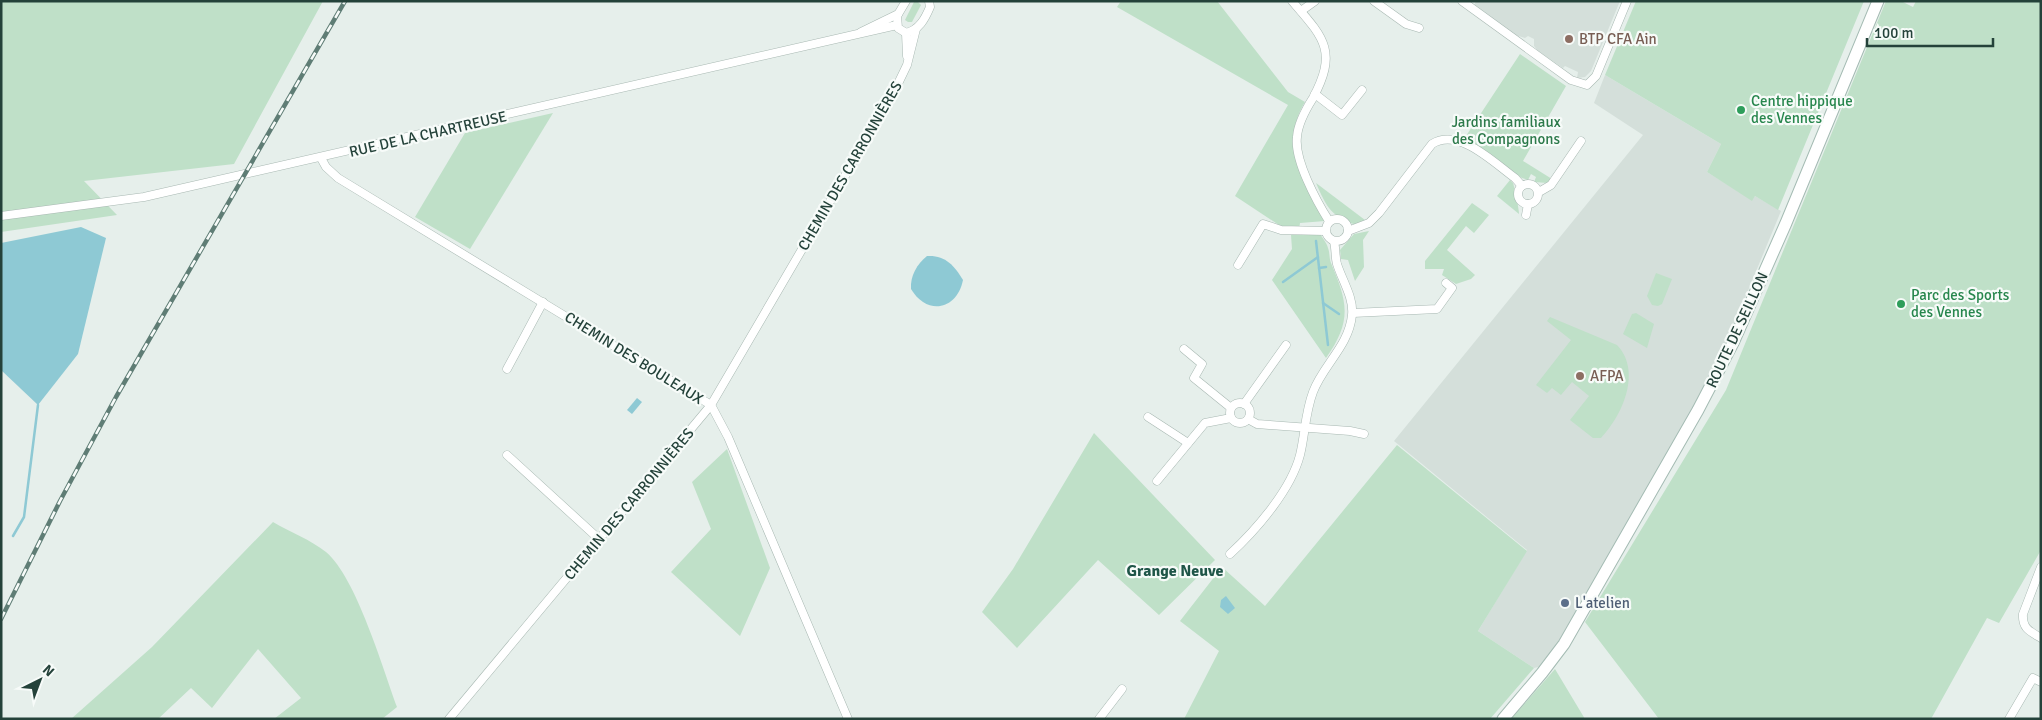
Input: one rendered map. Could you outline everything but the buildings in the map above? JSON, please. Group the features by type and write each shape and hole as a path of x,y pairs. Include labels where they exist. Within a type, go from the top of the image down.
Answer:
{"street":[{"path":"930,4 937,1"},
{"path":"1292,1 1319,34 1326,46 1327,59 1323,79 1299,127 1297,146 1308,181 1330,222"},
{"path":"1301,11 1315,1"},
{"path":"1374,1 1406,24 1419,28"},
{"path":"1462,1 1571,80 1587,85 1596,76 1627,1"},
{"name":"ROUTE DE SEILLON","path":"1503,719 1564,644 1698,410 1733,343 1786,223 1878,1"},
{"path":"903,3 898,14 897,25 900,31 906,33 916,30"},
{"name":"CHEMIN DES CARRONNIÈRES","path":"449,719 711,405 886,106 907,65 916,30 930,4"},
{"name":"RUE DE LA CHARTREUSE","path":"852,37 898,14"},
{"name":"RUE DE LA CHARTREUSE","path":"1,216 144,197 852,37 897,25"},
{"name":"CHEMIN DES CARRONNIÈRES","path":"906,33 907,65"},
{"path":"1314,94 1342,115 1362,90"},
{"path":"1325,231 1328,238 1334,242 1342,241 1348,231 1369,223 1432,144 1438,140 1451,139 1463,142 1515,178 1522,186"},
{"path":"1522,186 1518,196 1522,202 1528,204 1536,201 1539,192 1551,185 1581,140"},
{"name":"CHEMIN DES BOULEAUX","path":"321,158 326,167 338,178 711,405 728,437 848,719"},
{"path":"1522,186 1532,184 1539,192"},
{"path":"1526,215 1528,204"},
{"path":"1330,222 1341,220 1347,225 1348,231"},
{"path":"1325,231 1330,222"},
{"path":"1238,265 1263,224 1281,230 1325,231"},
{"path":"1230,554 1250,535 1292,478 1300,456 1304,428 1313,391 1341,347 1349,329 1352,313 1346,284 1337,264 1334,242"},
{"path":"1352,313 1438,310 1452,288 1446,283"},
{"path":"507,369 543,302"},
{"path":"1244,404 1286,345"},
{"path":"1184,349 1202,364 1194,378 1231,408"},
{"path":"1231,408 1238,403 1244,404 1250,412 1248,419"},
{"path":"1231,408 1231,418"},
{"path":"1148,417 1188,443"},
{"path":"1157,481 1205,423 1231,418 1238,423 1248,419"},
{"path":"1248,419 1257,424 1350,431 1364,434"},
{"path":"507,455 600,540"},
{"path":"2041,567 2023,614 2022,622 2026,629 2041,638"},
{"path":"2009,719 2033,678 2041,682"},
{"path":"1099,719 1122,689"}],"shaded area":[{"name":"BTP CFA Ain","path":"1476,1 1620,1 1591,71 1585,77 1577,78 1578,72 1565,66 1563,68 1538,51 1534,46 1534,39 1528,36 1525,38 1515,35 1474,6"},
{"name":"AFPA","path":"1605,75 1721,144 1707,172 1752,200 1755,196 1781,211 1723,351 1699,400 1561,637 1542,666 1534,668 1478,631 1527,550 1394,441 1643,135 1594,103"}],"green space":[{"path":"1,1 323,1 234,164 84,181 117,215 1,232"},
{"path":"917,1 921,5 912,22 908,22 905,20 914,2"},
{"path":"1121,1 1217,1 1288,92 1305,102 1294,132 1295,147 1303,177 1325,221 1300,223 1299,229 1285,229 1235,196 1288,105 1117,7"},
{"name":"Centre hippique des Vennes","path":"1636,1 1864,1 1778,210 1755,196 1752,201 1707,172 1721,144 1605,75"},
{"name":"Parc des Sports des Vennes","path":"1886,1 1901,1 1913,7 1916,1 2041,1 2041,550 1999,623 1987,618 1931,719 1659,719 1585,622 1726,390"},
{"name":"Jardins familiaux des Compagnons","path":"1520,54 1566,86 1523,161 1552,179 1548,183 1534,182 1536,177 1531,174 1528,180 1522,178 1464,139"},
{"path":"553,113 470,249 415,217 465,133"},
{"path":"1510,180 1514,186 1519,214 1497,196"},
{"path":"1316,183 1365,220 1359,226 1336,215 1323,199"},
{"path":"1472,203 1489,215 1474,233 1466,226 1447,250 1475,275 1471,279 1456,284 1442,275 1444,269 1425,269 1425,261"},
{"path":"1369,231 1363,240 1364,267 1355,281 1348,260 1341,259 1340,250 1354,234"},
{"path":"1320,234 1329,252 1330,261 1344,301 1345,312 1340,333 1326,358 1272,280 1292,249 1291,235"},
{"path":"1656,273 1672,279 1662,304 1658,306 1652,305 1647,296"},
{"path":"1636,313 1654,324 1647,348 1623,334 1632,314"},
{"path":"1550,317 1617,345 1624,356 1628,367 1627,393 1616,417 1601,438 1593,438 1570,420 1589,396 1572,382 1561,395 1552,388 1547,393 1536,385 1571,340 1547,321"},
{"path":"1094,433 1215,560 1159,615 1098,560 1017,648 982,612 1013,569"},
{"path":"1397,445 1527,551 1478,631 1534,668 1490,719 1184,719 1219,651 1180,621 1222,567 1265,606"},
{"path":"727,449 770,568 740,636 671,572 711,529 692,482"},
{"path":"273,522 320,548 337,564 348,581 368,625 397,707 382,719 274,719 301,698 258,649 212,708 191,688 158,719 71,719 152,647"},
{"path":"1555,669 1585,719 1511,719"}],"water":[{"path":"81,227 106,238 78,354 38,405 1,370 1,243"},
{"path":"927,256 944,259 956,270 963,280 955,298 941,306 925,303 911,289 915,271"},
{"path":"637,398 642,402 632,414 627,410"},
{"path":"1226,596 1235,608 1228,614 1220,607 1221,600"}],"waterway":[{"path":"1316,241 1328,345"},
{"path":"1283,282 1318,257"},
{"path":"1319,268 1326,267"},
{"path":"1323,303 1339,314"},
{"path":"13,536 24,517 38,405"}],"railway":[{"path":"1,619 60,501 116,397 345,1"}],"place":[{"name":"BTP CFA Ain","path":"1569,39"},
{"name":"Centre hippique des Vennes","path":"1741,110"},
{"name":"Parc des Sports des Vennes","path":"1901,304"},
{"name":"AFPA","path":"1580,376"},
{"name":"L'atelien","path":"1565,603"}],"district":[{"name":"Grange Neuve","path":"1175,570"}]}
